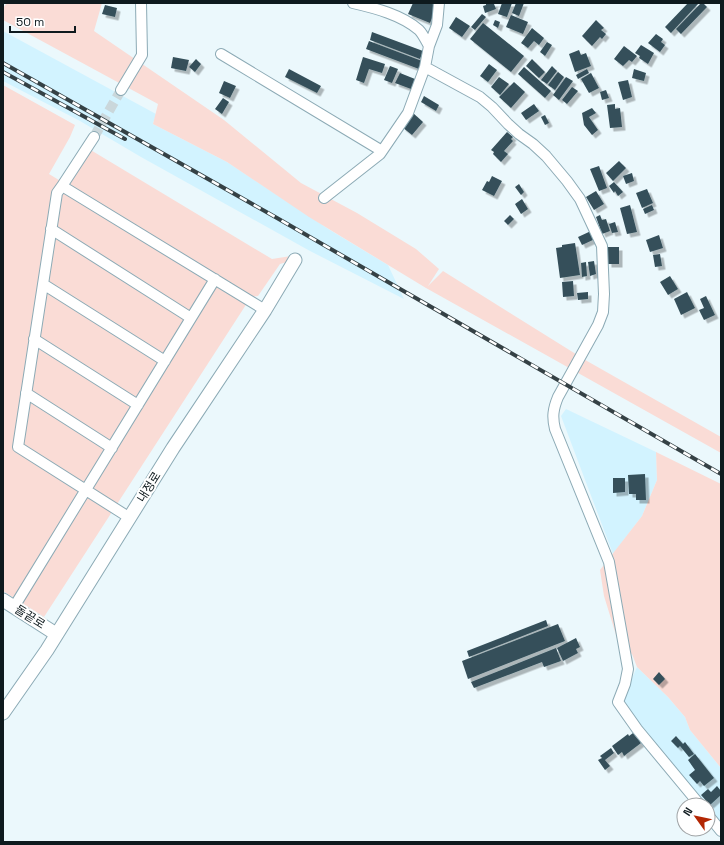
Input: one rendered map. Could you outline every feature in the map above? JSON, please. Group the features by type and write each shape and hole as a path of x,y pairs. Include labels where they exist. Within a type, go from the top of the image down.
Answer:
{"street":[{"path":"121,90 142,55 140,3"},
{"path":"353,3 378,8 409,23 420,31 429,46"},
{"path":"324,198 382,152 408,113 425,67 429,46 437,25 439,3"},
{"path":"221,54 382,152"},
{"path":"425,67 480,97 519,134 546,156 580,199 602,246 604,294 603,312 598,326 558,397 553,408 553,420 555,429 609,562 628,669 625,684 618,702 636,729 693,797"},
{"path":"94,137 57,193 18,447 130,518"},
{"path":"62,186 265,310"},
{"path":"51,229 191,318"},
{"name":"내정로","path":"3,713 47,650 173,448 265,310 295,260"},
{"path":"14,607 215,279"},
{"path":"43,284 165,361"},
{"path":"34,339 138,405"},
{"path":"26,393 112,448"},
{"name":"돌끝로","path":"3,600 56,634"}],"shaded area":[{"path":"7,3 102,3 94,31 224,120 301,183 357,213 416,249 439,269 428,286 443,271 587,361 721,437 721,453 426,288 309,217 227,162 153,124 158,104 3,20 3,8"},
{"path":"3,31 156,114 153,124 227,162 330,230 388,265 404,299 310,251 141,157 80,121 3,81"},
{"path":"3,85 75,125 70,137 49,174 72,188 69,182 89,149 272,259 291,256 287,262 280,264 258,296 251,297 44,617 3,591"},
{"path":"566,409 656,452 657,480 642,516 613,554 561,416"},
{"path":"656,452 721,484 721,768 690,730 685,717 668,697 637,667 632,654 620,648 604,596 600,570 642,516 657,480"},
{"path":"637,667 668,697 685,717 690,730 721,768 721,823 716,817 716,797 699,797 621,702"}],"building":[{"path":"413,3 430,3 437,6 430,23 408,14"},
{"path":"486,3 498,3 494,4 496,9 485,13 483,6 486,5"},
{"path":"502,3 512,3 507,17 498,14"},
{"path":"516,3 524,3 519,16 512,13"},
{"path":"688,3 699,3 671,33 665,27"},
{"path":"701,3 707,7 681,34 676,29"},
{"path":"105,5 117,8 115,17 102,14"},
{"path":"482,14 486,17 475,30 471,27"},
{"path":"511,15 528,22 523,34 506,27"},
{"path":"456,17 470,26 462,37 449,28"},
{"path":"495,20 500,22 498,28 493,25"},
{"path":"596,20 604,28 601,30 606,34 602,39 600,37 592,46 582,36"},
{"path":"483,23 524,56 511,72 470,39"},
{"path":"532,28 544,38 539,45 534,41 528,48 521,43"},
{"path":"372,32 423,51 420,59 370,40"},
{"path":"656,34 663,39 661,42 665,45 660,52 648,43"},
{"path":"369,41 422,61 419,69 366,49"},
{"path":"547,42 552,45 545,56 540,52"},
{"path":"641,45 654,53 648,64 639,58 640,56 635,53"},
{"path":"624,46 637,56 632,62 629,60 623,66 614,59"},
{"path":"579,50 581,55 586,53 591,66 575,72 569,54"},
{"path":"173,57 189,60 186,71 171,68"},
{"path":"363,57 385,64 382,73 369,69 364,83 356,80"},
{"path":"196,59 201,64 195,72 189,67"},
{"path":"532,59 545,72 539,78 526,66"},
{"path":"489,64 497,70 488,82 480,76"},
{"path":"390,66 398,69 392,83 384,80"},
{"path":"552,66 557,71 547,84 541,80"},
{"path":"524,67 551,91 545,98 518,74"},
{"path":"289,69 321,86 317,93 285,77"},
{"path":"587,69 589,73 578,79 576,75"},
{"path":"634,69 646,73 644,81 632,78"},
{"path":"558,72 564,77 555,90 548,85"},
{"path":"400,73 415,79 411,89 395,83"},
{"path":"591,73 599,88 589,93 581,79"},
{"path":"499,77 509,84 500,95 491,87"},
{"path":"566,77 573,81 559,100 553,95"},
{"path":"628,80 632,97 623,100 618,82"},
{"path":"224,81 236,86 230,98 219,93"},
{"path":"514,82 525,92 511,108 499,97"},
{"path":"572,87 578,91 567,104 562,100"},
{"path":"606,90 609,98 602,100 600,92"},
{"path":"424,96 439,105 436,111 421,102"},
{"path":"223,98 229,102 222,114 215,109"},
{"path":"534,104 539,111 526,120 521,113"},
{"path":"615,104 615,109 620,108 622,127 610,128 607,105"},
{"path":"592,108 596,113 589,117 598,130 592,135 584,125 582,113"},
{"path":"413,113 423,122 412,135 402,127"},
{"path":"545,115 549,123 545,125 541,117"},
{"path":"507,132 513,137 511,139 513,141 504,151 508,154 501,162 491,150"},
{"path":"619,161 626,168 613,181 606,173"},
{"path":"599,166 607,188 599,191 590,169"},
{"path":"632,173 634,181 626,184 623,176"},
{"path":"492,176 502,181 494,196 482,190"},
{"path":"614,182 623,192 618,196 609,186"},
{"path":"519,184 524,192 521,195 515,187"},
{"path":"647,189 653,203 642,208 636,193"},
{"path":"596,191 604,204 594,210 586,197"},
{"path":"522,199 528,209 521,214 515,204"},
{"path":"630,205 637,232 627,234 620,208"},
{"path":"652,205 654,210 645,214 643,209"},
{"path":"510,215 514,219 508,225 504,221"},
{"path":"600,215 602,220 606,219 610,231 602,234 596,217"},
{"path":"615,222 618,232 612,233 609,224"},
{"path":"591,231 595,239 582,245 578,237"},
{"path":"659,235 663,248 650,252 646,240"},
{"path":"575,243 580,275 560,278 556,248 562,247 562,245"},
{"path":"607,247 619,247 619,264 608,264"},
{"path":"660,254 662,266 655,267 653,255"},
{"path":"594,261 596,274 590,276 588,262"},
{"path":"586,262 587,276 582,277 581,263"},
{"path":"670,276 678,289 668,295 660,282"},
{"path":"573,281 574,296 563,297 562,282"},
{"path":"588,292 588,299 578,300 577,293"},
{"path":"687,292 695,308 681,315 674,299"},
{"path":"706,296 715,315 704,320 699,310 704,308 700,299"},
{"path":"645,474 646,500 636,500 636,494 629,494 628,475"},
{"path":"613,478 625,478 625,492 613,493"},
{"path":"546,620 548,626 469,657 467,651"},
{"path":"558,624 565,641 468,679 462,661"},
{"path":"576,638 580,647 576,649 578,653 563,661 557,648"},
{"path":"556,648 561,661 544,667 542,662 474,688 471,682"},
{"path":"659,672 665,679 659,685 653,679"},
{"path":"633,733 641,743 624,756 622,752 618,755 612,746 628,734 629,736"},
{"path":"676,736 683,744 685,742 694,754 689,757 680,746 678,748 671,741"},
{"path":"611,748 614,753 605,760 610,766 605,770 598,760 602,758 600,756"},
{"path":"695,754 714,778 704,786 700,781 697,784 689,775 695,770 688,760"},
{"path":"717,786 721,791 721,795 716,800 716,797 703,797 701,795 708,789 711,792"}],"tunnel":[{"path":"94,137 121,90"}],"railway":[{"path":"3,63 277,218 721,474"},
{"path":"3,72 125,139"}]}
